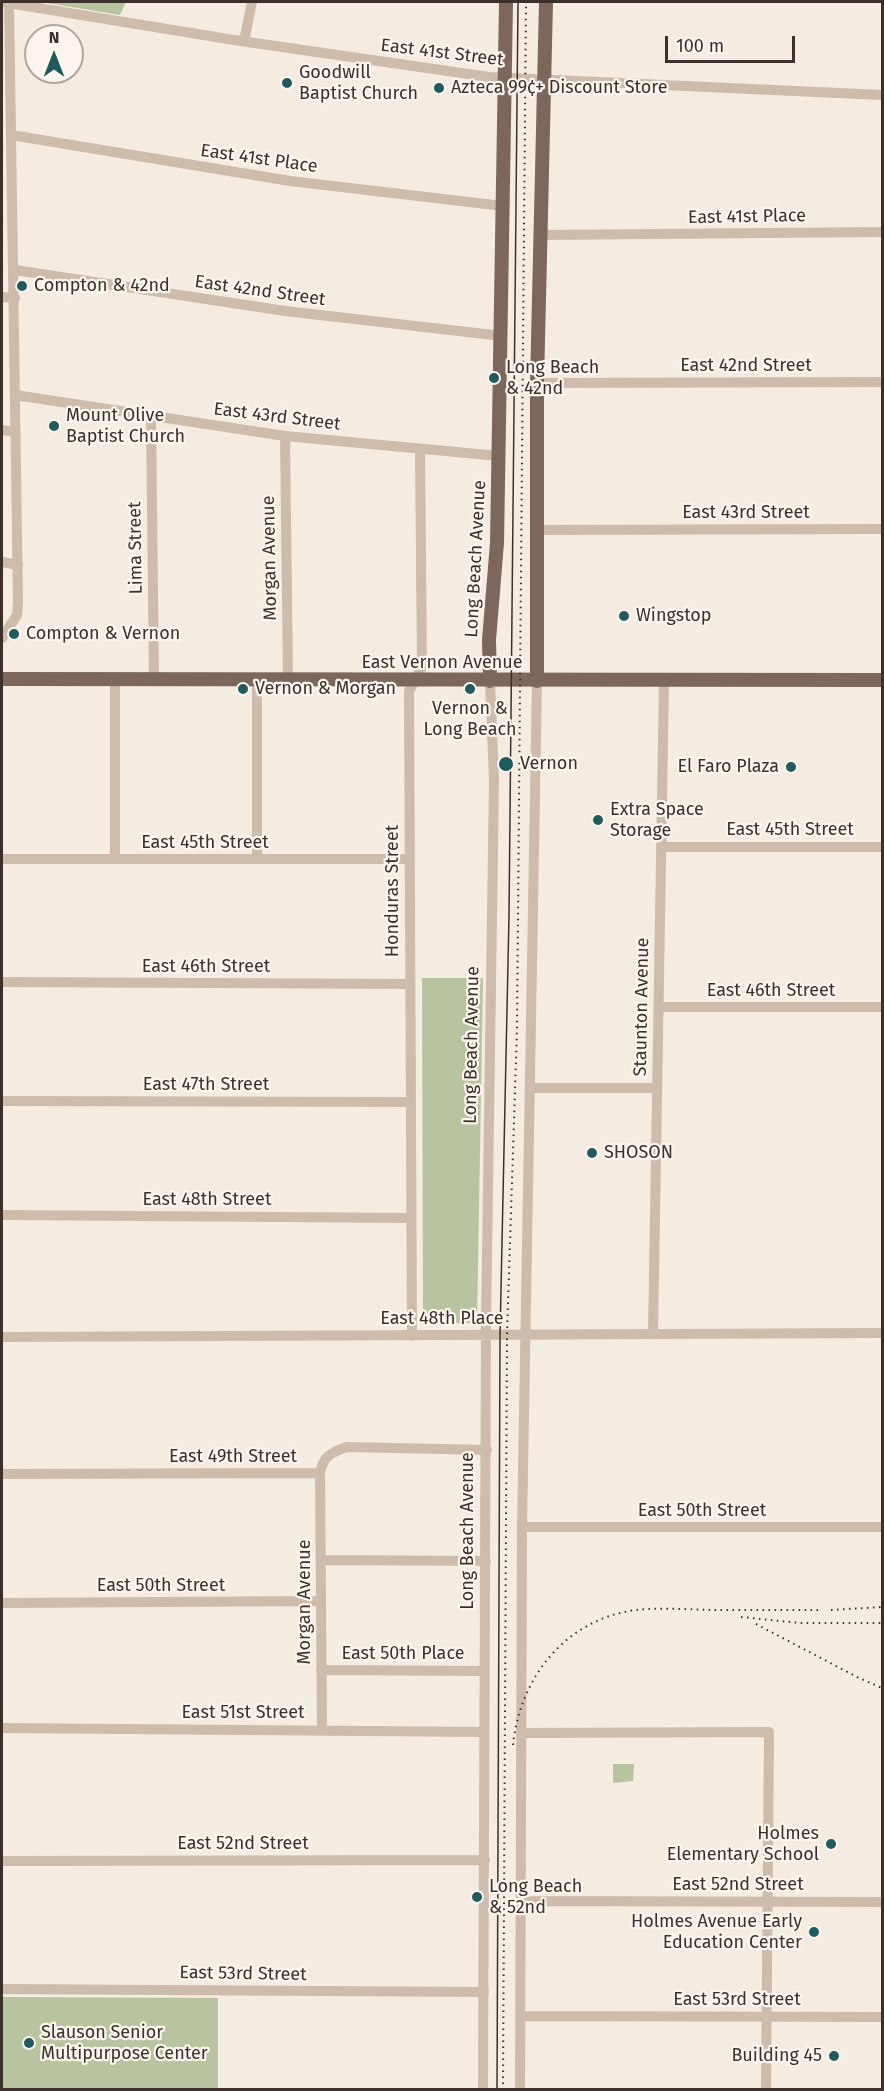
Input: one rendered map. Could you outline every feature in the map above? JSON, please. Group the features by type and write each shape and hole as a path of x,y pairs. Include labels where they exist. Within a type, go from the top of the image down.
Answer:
{"main road":[{"name":"Long Beach Avenue","path":"490,681 502,336 506,2"},
{"path":"537,681 537,383 546,2"},
{"name":"East Vernon Avenue","path":"2,679 882,680"}],"street":[{"path":"2,638 16,615 18,565 15,270 5,2"},
{"name":"East 41st Street","path":"5,2 244,41 504,78 882,95"},
{"path":"244,41 252,2"},
{"name":"East 41st Place","path":"8,129 290,181 503,206"},
{"name":"East 41st Place","path":"539,235 882,232"},
{"name":"East 42nd Street","path":"15,270 274,310 502,336"},
{"path":"2,297 15,298"},
{"name":"East 42nd Street","path":"537,383 882,382"},
{"name":"East 43rd Street","path":"15,395 285,436 499,456"},
{"name":"Lima Street","path":"151,417 154,680"},
{"path":"2,430 15,432"},
{"name":"Morgan Avenue","path":"285,436 288,680"},
{"name":"Honduras Street","path":"412,1336 409,691 422,668 420,450"},
{"name":"East 43rd Street","path":"537,530 882,529"},
{"path":"2,562 18,565"},
{"path":"115,680 115,859"},
{"path":"256,859 257,680"},
{"name":"Long Beach Avenue","path":"483,2090 484,1671 494,780 490,681"},
{"path":"520,2090 522,1527 537,681"},
{"name":"Staunton Avenue","path":"653,1334 664,681"},
{"name":"East 45th Street","path":"661,847 882,847"},
{"name":"East 45th Street","path":"2,859 409,859"},
{"name":"East 46th Street","path":"2,982 410,984"},
{"name":"East 46th Street","path":"659,1007 882,1007"},
{"path":"530,1088 657,1088"},
{"name":"East 47th Street","path":"2,1101 411,1102"},
{"name":"East 48th Street","path":"2,1215 411,1218"},
{"name":"East 48th Place","path":"2,1337 882,1333"},
{"name":"East 49th Street","path":"2,1474 320,1473 322,1462 330,1453 347,1447 487,1450"},
{"name":"Morgan Avenue","path":"320,1473 322,1730"},
{"name":"East 50th Street","path":"522,1527 882,1527"},
{"path":"322,1560 486,1561"},
{"name":"East 50th Street","path":"2,1603 321,1601"},
{"name":"East 50th Place","path":"321,1670 484,1671"},
{"name":"East 51st Street","path":"2,1728 484,1732"},
{"path":"522,1733 769,1732 766,2090"},
{"name":"East 52nd Street","path":"2,1861 485,1860"},
{"name":"East 52nd Street","path":"521,1901 882,1902"},
{"name":"East 53rd Street","path":"2,1989 484,1992"},
{"name":"East 53rd Street","path":"520,2016 882,2018"}],"green space":[{"path":"41,2 126,2 120,15"},
{"path":"422,978 483,978 477,1323 423,1323"},
{"path":"613,1764 634,1764 633,1781 613,1783"},
{"path":"2,1997 218,1998 218,2089 2,2089"}],"tram line":[{"path":"497,2090 500,1336 509,916 518,2"}],"railway":[{"path":"503,2090 507,1335 517,1029 526,2"},
{"path":"831,1610 882,1607"},
{"path":"513,1745 517,1720 525,1696 537,1675 551,1655 588,1625 611,1616 646,1609 820,1610"},
{"path":"741,1617 800,1623 882,1623"},
{"path":"756,1624 882,1688"}],"place":[{"name":"Goodwill Baptist Church","path":"287,83"},
{"name":"Azteca 99¢+ Discount Store","path":"439,88"},
{"name":"Compton & 42nd","path":"22,286"},
{"name":"Long Beach & 42nd","path":"494,378"},
{"name":"Mount Olive Baptist Church","path":"54,426"},
{"name":"Wingstop","path":"624,616"},
{"name":"Compton & Vernon","path":"14,634"},
{"name":"Vernon & Morgan","path":"243,689"},
{"name":"Vernon & Long Beach","path":"470,689"},
{"name":"Vernon","path":"506,764"},
{"name":"El Faro Plaza","path":"791,767"},
{"name":"Extra Space Storage","path":"598,820"},
{"name":"SHOSON","path":"592,1153"},
{"name":"Holmes Elementary School","path":"831,1844"},
{"name":"Long Beach & 52nd","path":"477,1897"},
{"name":"Holmes Avenue Early Education Center","path":"814,1932"},
{"name":"Slauson Senior Multipurpose Center","path":"29,2043"},
{"name":"Building 45","path":"834,2056"}]}
